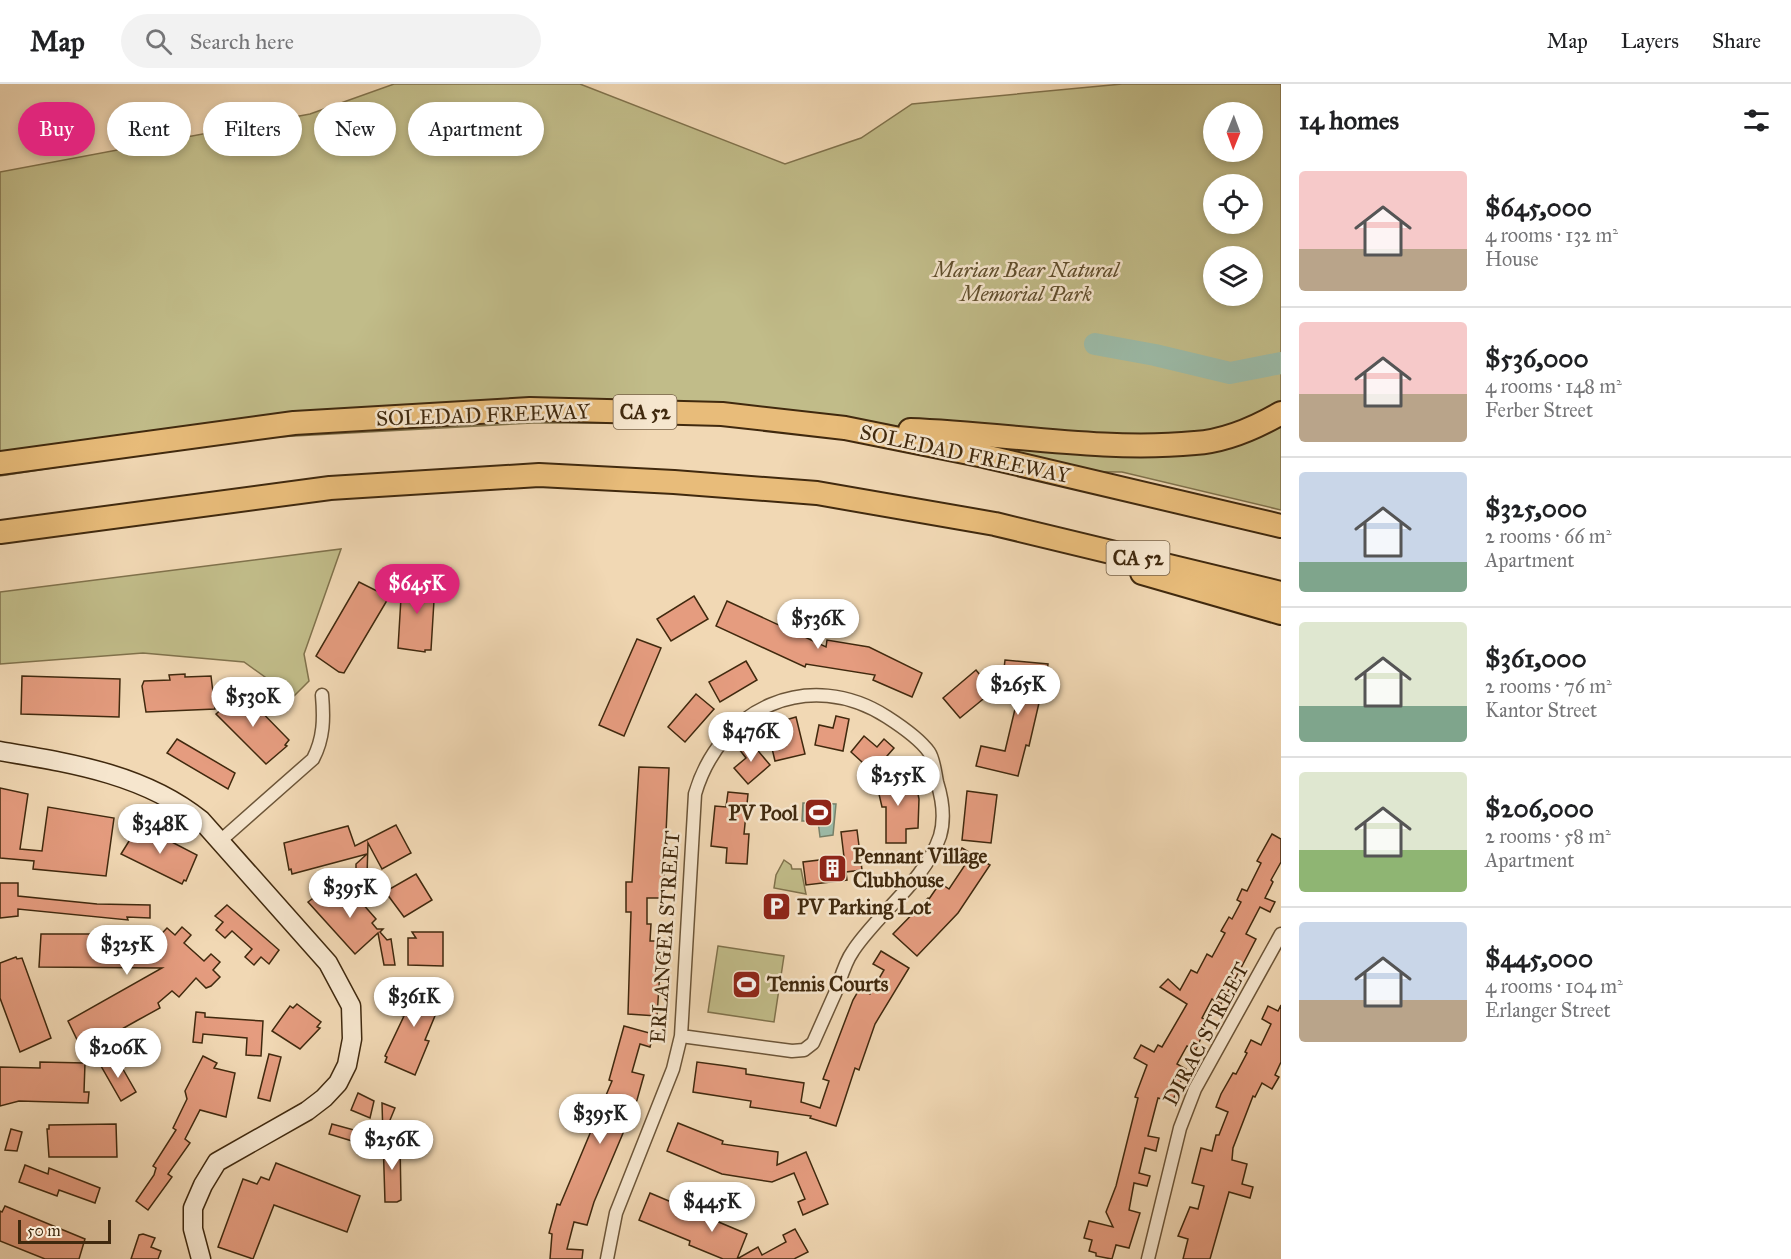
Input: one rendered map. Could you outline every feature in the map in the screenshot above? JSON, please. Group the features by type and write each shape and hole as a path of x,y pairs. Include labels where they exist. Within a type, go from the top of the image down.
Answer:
{"highway":[{"name":"SOLEDAD FREEWAY","path":"0,464 294,423 530,409 722,414 845,428 996,459 1281,526"},
{"path":"845,428 954,432 1104,445 1196,443 1251,430 1281,413"},
{"name":"CA 52","path":"0,531 330,488 539,475 817,493 995,524 1281,592"},
{"path":"995,524 1166,581 1281,613"}],"street":[{"path":"219,842 313,759 320,747 324,722 322,695"},
{"name":"ERLANGER STREET","path":"607,1259 616,1213 673,1069 681,1036 695,794 702,770 734,727 752,712 783,699 800,696 837,696 871,706 901,725 930,753 942,799 940,835 919,872 851,953 813,1043 804,1050 792,1052 681,1036"},
{"path":"0,751 119,776 185,807 201,820 328,963 351,1006 352,1039 347,1065 338,1083 308,1111 217,1162 203,1185 193,1208 193,1229 201,1259"},
{"name":"DIRAC STREET","path":"1148,1259 1180,1128 1195,1089 1281,934"}],"green space":[{"name":"Marian Bear Natural Memorial Park","path":"394,84 580,84 785,164 861,138 912,104 1122,84 1281,84 1281,510 1122,472 1014,471 823,435 738,426 653,423 532,423 241,439 0,476 0,172 107,152 107,156 191,156 191,136 203,134 203,156 302,156 302,115 314,113 314,156 396,156 396,102 344,102"},
{"path":"341,549 304,654 309,681 293,697 244,662 143,653 0,664 0,592"},
{"path":"784,860 791,865 792,869 801,869 806,894 774,888 776,875"},
{"name":"Tennis Courts","path":"718,946 784,956 774,1022 708,1012"}],"shaded area":[{"name":"PV Pool","path":"803,803 836,804 833,835 820,837 818,821 802,821"}],"building":[{"path":"408,579 430,580 429,583 435,584 431,650 425,650 425,652 398,648 402,581 408,581"},
{"path":"359,582 389,597 344,673 316,656"},
{"path":"694,596 708,619 671,641 657,619"},
{"path":"727,601 826,647 827,640 869,647 922,673 912,697 873,680 875,675 806,664 805,667 716,626"},
{"path":"637,639 661,648 624,736 599,725"},
{"path":"1005,660 1048,664 1045,691 1042,690 1029,746 1026,745 1018,776 976,766 981,746 1005,751 1020,688 1002,686"},
{"path":"746,661 757,680 720,702 709,682"},
{"path":"976,670 993,691 960,718 943,698"},
{"path":"185,674 185,677 211,676 215,709 146,712 142,686 144,681 170,680 169,675"},
{"path":"22,676 120,679 119,717 21,714"},
{"path":"242,692 289,740 285,745 287,746 266,764 216,714"},
{"path":"696,694 714,709 685,742 668,727"},
{"path":"836,716 849,719 843,751 815,745 819,725 833,728"},
{"path":"796,717 805,754 775,761 770,740 786,737 782,721"},
{"path":"864,736 877,747 884,739 894,748 873,772 851,752"},
{"path":"177,739 235,773 228,789 167,753"},
{"path":"749,740 770,765 748,784 734,768 746,758 739,749"},
{"path":"639,767 669,768 663,898 647,898 647,924 651,924 650,941 662,941 657,1016 628,1014 631,912 626,912 626,882 632,882"},
{"path":"897,772 900,788 916,784 919,799 918,828 906,829 906,843 886,843 886,807 882,807 875,777"},
{"path":"0,788 28,794 20,849 42,851 48,807 114,818 106,876 33,869 34,861 0,858"},
{"path":"967,791 997,795 991,843 962,840"},
{"path":"728,792 748,794 744,834 749,834 747,864 726,863 727,848 711,846 715,806 726,807"},
{"path":"139,825 197,855 186,881 184,880 182,884 121,854"},
{"path":"396,825 411,853 382,869 368,843 367,876 356,883 356,864 367,854 292,874 291,869 289,870 284,843 348,826 355,846"},
{"name":"Pennant Village Clubhouse","path":"857,830 862,870 846,872 847,880 806,885 803,862 844,857 841,832"},
{"path":"1272,834 1281,839 1281,862 1271,880 1273,882 1265,898 1275,902 1270,912 1260,907 1246,934 1256,939 1241,968 1221,1004 1212,999 1202,1018 1208,1021 1196,1050 1187,1046 1177,1064 1186,1069 1172,1102 1158,1098 1148,1136 1159,1138 1156,1151 1145,1148 1139,1173 1150,1176 1147,1186 1134,1183 1129,1210 1140,1213 1129,1248 1116,1245 1112,1259 1096,1256 1096,1253 1089,1251 1092,1240 1084,1238 1089,1221 1113,1227 1106,1212 1116,1186 1138,1098 1135,1097 1147,1065 1134,1058 1141,1045 1154,1052 1158,1045 1162,1047 1187,1004 1160,987 1168,979 1180,990 1191,970 1197,973 1207,954 1212,957 1225,933 1221,931 1229,917 1232,919 1241,902 1237,900 1242,889 1247,891 1261,863 1257,861"},
{"path":"962,848 990,865 958,913 917,956 893,934 929,899 940,883 949,889 965,865 955,859"},
{"path":"416,874 432,900 404,917 387,894 388,890"},
{"path":"340,878 376,919 372,923 377,929 383,929 380,932 387,940 391,939 395,965 384,965 378,933 355,954 308,902"},
{"path":"0,883 18,883 18,896 97,904 150,905 150,918 127,917 128,920 18,909 18,916 0,918"},
{"path":"227,905 279,950 269,964 261,957 254,965 245,957 252,949 232,931 225,938 216,930 223,922 215,916"},
{"path":"182,927 191,935 184,943 204,961 211,954 220,962 213,970 220,977 206,988 196,978 179,997 172,991 158,1003 160,1008 90,1047 86,1039 85,1056 68,1021 162,968 39,967 41,934 128,934 130,962 150,941 150,946 167,928 175,935"},
{"path":"412,932 443,932 443,966 408,965 408,938 416,938"},
{"path":"881,951 909,968 875,1024 859,1070 855,1068 836,1126 810,1118 811,1116 750,1107 751,1101 693,1092 697,1062 746,1069 746,1074 804,1083 801,1102 820,1108 829,1081 823,1079 853,1000 860,988 870,994 884,970 873,964"},
{"path":"16,957 17,959 22,958 51,1038 20,1052 0,998 0,963"},
{"path":"414,981 444,994 425,1040 429,1041 415,1075 385,1062 387,1057 385,1056 404,1016 400,1015"},
{"path":"297,1004 321,1022 317,1027 320,1028 300,1049 272,1031 290,1006 293,1008"},
{"path":"1281,1005 1281,1062 1275,1075 1279,1077 1272,1089 1262,1083 1255,1097 1253,1096 1233,1148 1232,1160 1247,1164 1242,1184 1253,1187 1250,1198 1229,1192 1210,1259 1183,1259 1188,1239 1178,1236 1190,1207 1198,1209 1204,1186 1192,1183 1201,1148 1212,1151 1216,1135 1219,1135 1228,1112 1216,1107 1221,1094 1233,1073 1236,1074 1251,1040 1261,1045 1271,1024 1262,1019 1268,1006 1278,1011"},
{"path":"196,1012 205,1013 205,1017 263,1021 261,1056 246,1055 247,1038 203,1034 202,1043 193,1042"},
{"path":"624,1026 653,1034 650,1047 640,1044 632,1072 644,1075 637,1100 594,1202 587,1225 574,1222 567,1249 583,1250 582,1259 550,1259 552,1234 549,1233 557,1204 560,1205 612,1081 609,1080"},
{"path":"269,1054 281,1057 270,1101 258,1098"},
{"path":"203,1056 217,1063 214,1068 235,1073 226,1117 200,1110 185,1139 190,1143 168,1174 172,1177 148,1210 136,1201 154,1175 156,1168 153,1166 176,1130 173,1128 187,1099 185,1091"},
{"path":"116,1057 136,1092 121,1101 101,1066"},
{"path":"40,1062 85,1063 84,1092 89,1092 88,1103 19,1101 0,1106 0,1067 40,1068"},
{"path":"358,1093 374,1101 370,1118 351,1110"},
{"path":"382,1103 395,1108 383,1137"},
{"path":"678,1123 723,1141 722,1144 778,1152 777,1165 806,1152 828,1204 803,1215 798,1202 805,1199 794,1173 772,1182 722,1174 667,1151"},
{"path":"116,1124 117,1157 49,1157 47,1129 49,1125"},
{"path":"332,1124 365,1133 362,1144 329,1134"},
{"path":"11,1129 22,1132 17,1151 5,1150"},
{"path":"383,1138 400,1143 401,1200 397,1202 385,1202"},
{"path":"276,1163 360,1196 347,1232 274,1205 253,1259 218,1247 243,1179 257,1184 261,1177 269,1180"},
{"path":"25,1165 48,1174 49,1168 100,1188 95,1203 59,1190 57,1196 19,1182"},
{"path":"650,1193 747,1234 737,1259 723,1259 689,1245 690,1241 639,1220"},
{"path":"5,1206 85,1239 79,1259 45,1259 0,1241 0,1211 2,1212"},
{"path":"795,1229 808,1252 794,1259 737,1259 758,1247 762,1255 786,1242 783,1235"},
{"path":"139,1235 155,1238 151,1247 161,1251 158,1259 131,1259"}],"waterway":[{"path":"1095,344 1155,355 1230,373 1281,363"}],"place":[{"name":"PV Pool","path":"819,813"},
{"name":"Pennant Village Clubhouse","path":"832,868"},
{"name":"PV Parking Lot","path":"776,907"},
{"name":"Tennis Courts","path":"746,984"}]}
